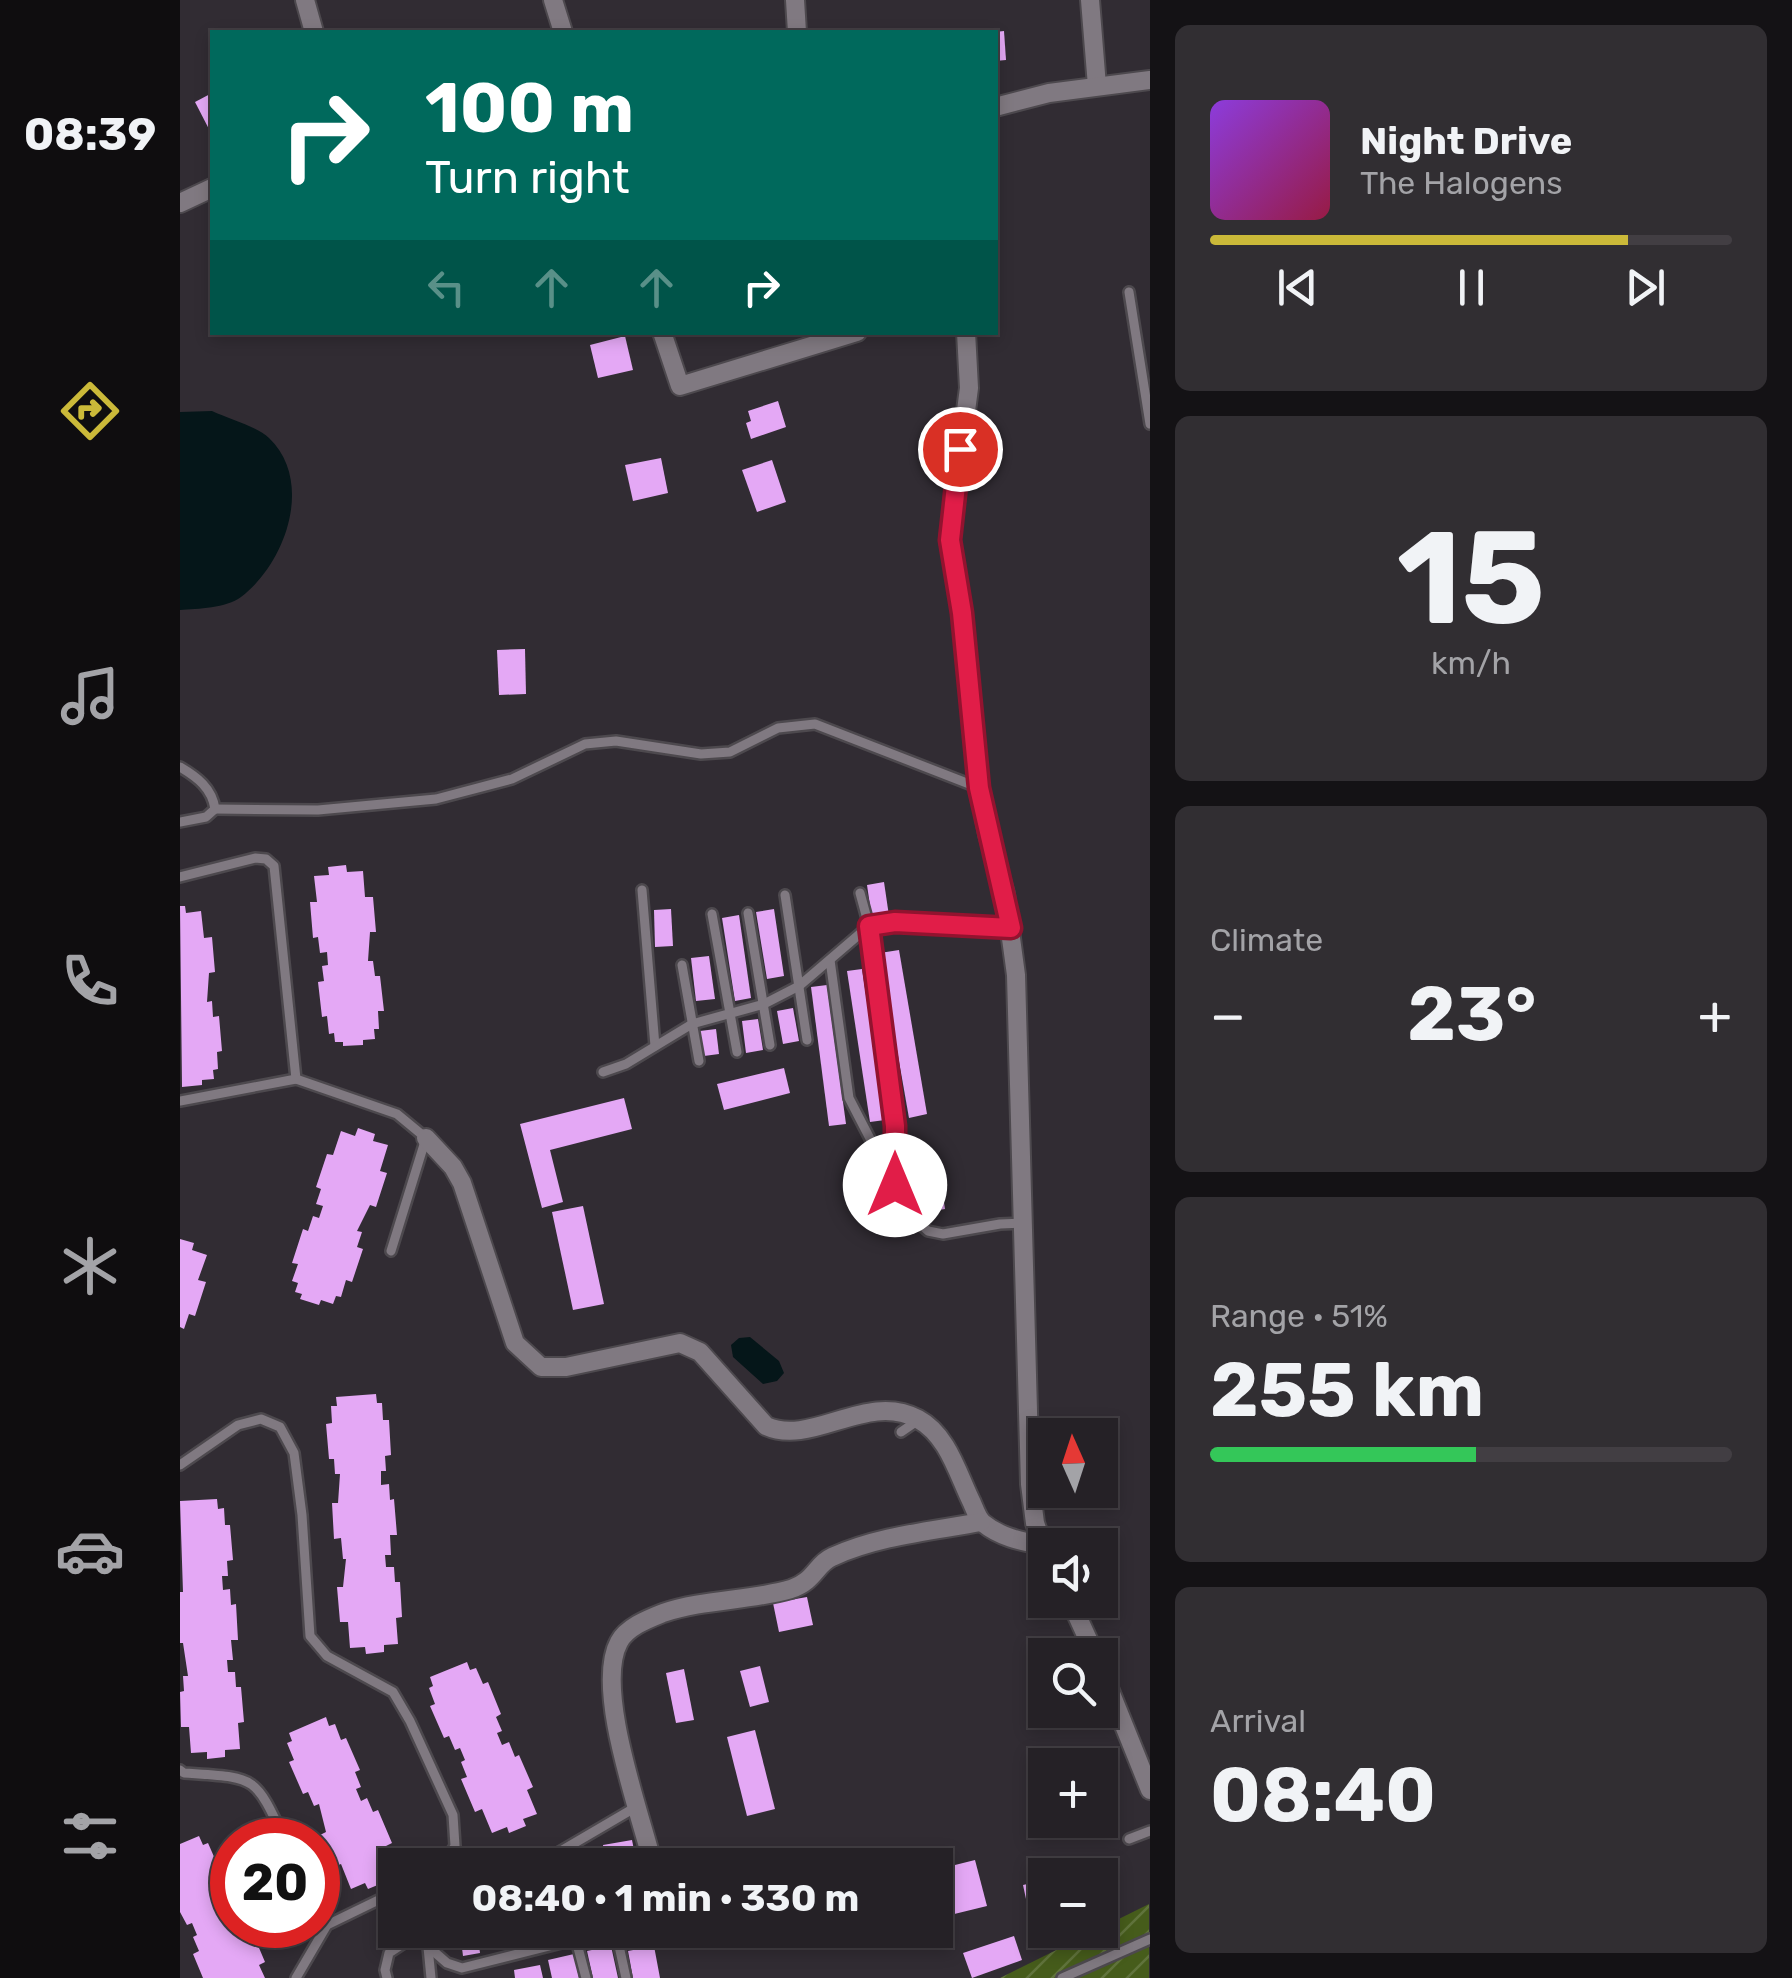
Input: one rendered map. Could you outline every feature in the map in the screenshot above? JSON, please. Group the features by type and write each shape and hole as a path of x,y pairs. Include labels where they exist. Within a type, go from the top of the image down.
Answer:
{"street":[{"path":"305,0 313,30"},
{"path":"553,0 562,30"},
{"path":"795,0 797,30"},
{"path":"1090,0 1096,86"},
{"path":"998,106 1049,93 1150,80"},
{"path":"180,202 210,189"},
{"path":"663,335 680,386 847,335"},
{"path":"966,335 968,388 950,540 962,613 979,788 1011,928 1016,975 1030,1484 1039,1528"},
{"path":"426,1138 462,1183 515,1343 541,1367 566,1368 680,1343 700,1352 766,1426 774,1430 791,1431 881,1410 920,1419 940,1438 980,1522 1009,1539 1028,1544"},
{"path":"649,1848 613,1715 609,1677 620,1640 639,1624 667,1612 792,1588 812,1579 827,1558 868,1544 980,1522"},
{"path":"1118,1711 1150,1790"}],"lane":[{"path":"1129,292 1150,424"},
{"path":"180,822 206,817 215,809 318,810 436,799 512,779 585,744 616,741 701,754 730,752 778,728 815,724 979,788"},
{"path":"180,767 200,779 214,799 215,809"},
{"path":"180,877 255,858 266,859 274,866 296,1079"},
{"path":"642,890 656,1046"},
{"path":"860,893 869,926 895,1126 895,1185"},
{"path":"785,895 807,1040"},
{"path":"748,912 770,1045"},
{"path":"712,914 737,1052"},
{"path":"603,1072 626,1064 692,1024 764,1004 799,986 869,926 895,922 1011,928"},
{"path":"830,960 849,1098 909,1214 928,1231 943,1234 1024,1223"},
{"path":"682,965 700,1061"},
{"path":"180,1101 296,1079 396,1114 426,1138 391,1251"},
{"path":"180,1465 238,1426 260,1419 280,1427 294,1453 310,1636 327,1656 393,1692 453,1814 455,1848"},
{"path":"901,1432 920,1419"},
{"path":"180,1770 236,1776 253,1783 275,1818"},
{"path":"566,1848 639,1806"},
{"path":"1130,1839 1150,1831"},
{"path":"340,1919 378,1900"},
{"path":"1062,1978 1150,1939"},
{"path":"296,1978 313,1948"},
{"path":"387,1978 389,1954 398,1948"},
{"path":"428,1948 430,1978"},
{"path":"429,1948 448,1964 462,1968 543,1948"},
{"path":"578,1948 586,1978"},
{"path":"619,1948 626,1978"}],"green space":[{"path":"1149,1904 1149,1978 1000,1978 1060,1948 1118,1948 1118,1919"}],"shaded area":[{"path":"212,411 264,434 283,456 292,499 289,522 270,564 241,597 220,606 180,610 180,412"},
{"path":"750,1337 779,1361 784,1373 777,1381 763,1384 733,1357 731,1345 739,1338"}],"building":[{"path":"1004,31 1006,60 998,61 998,32"},
{"path":"210,94 210,131 195,102"},
{"path":"625,336 633,370 598,378 590,345"},
{"path":"778,401 786,427 751,439 746,423 751,421 748,411"},
{"path":"661,458 668,493 633,501 625,465"},
{"path":"772,460 786,502 757,512 742,470"},
{"path":"525,649 526,694 499,695 497,650"},
{"path":"346,865 347,872 363,871 365,897 373,897 376,932 370,932 368,961 373,961 375,976 380,976 384,1011 378,1011 375,1039 363,1040 363,1045 343,1046 343,1042 335,1042 334,1033 329,1034 327,1016 322,1017 318,982 324,981 322,966 328,965 327,952 320,953 318,937 313,938 310,902 317,902 314,876 329,875 328,867"},
{"path":"884,882 889,916 872,919 867,885"},
{"path":"180,906 185,906 186,913 201,911 204,938 212,937 215,972 209,973 207,1002 212,1001 213,1017 219,1016 222,1051 217,1052 214,1079 182,1087"},
{"path":"671,909 673,946 655,947 654,910"},
{"path":"774,909 784,976 767,979 756,912"},
{"path":"739,915 751,998 735,1001 722,918"},
{"path":"899,950 927,1114 909,1118 880,953"},
{"path":"709,956 715,999 696,1001 691,958"},
{"path":"862,969 885,1120 870,1122 847,971"},
{"path":"827,985 846,1124 829,1126 811,987"},
{"path":"793,1008 799,1041 783,1044 777,1011"},
{"path":"758,1019 763,1050 746,1053 742,1021"},
{"path":"716,1029 719,1054 704,1056 700,1031"},
{"path":"784,1068 790,1093 724,1110 717,1084"},
{"path":"624,1098 632,1129 550,1150 563,1202 542,1208 520,1124"},
{"path":"358,1128 375,1134 373,1141 388,1145 380,1171 387,1173 376,1207 370,1205 357,1231 362,1232 357,1247 363,1249 352,1282 346,1280 341,1297 336,1296 333,1304 321,1300 319,1305 300,1299 302,1294 295,1292 298,1283 292,1281 298,1264 292,1263 303,1229 308,1231 313,1216 319,1218 323,1206 316,1204 321,1189 316,1187 327,1154 333,1155 341,1131 355,1136"},
{"path":"937,1156 945,1209 926,1212 918,1159"},
{"path":"583,1206 604,1304 573,1310 552,1212"},
{"path":"180,1239 194,1243 192,1250 207,1255 198,1280 206,1282 195,1316 189,1314 184,1329 180,1327"},
{"path":"376,1394 377,1403 382,1403 383,1420 389,1420 391,1455 385,1456 386,1471 381,1471 381,1485 389,1484 390,1500 394,1499 397,1535 390,1535 391,1555 385,1555 386,1567 394,1567 395,1582 400,1582 402,1617 396,1618 398,1644 384,1645 384,1652 366,1654 365,1647 350,1648 348,1622 340,1622 337,1587 343,1587 346,1559 341,1538 334,1539 332,1503 338,1503 340,1474 335,1474 334,1459 329,1459 326,1424 332,1423 331,1406 337,1406 336,1397"},
{"path":"217,1499 218,1509 224,1508 225,1525 230,1525 233,1560 227,1561 228,1576 222,1576 223,1590 230,1589 231,1605 236,1604 238,1640 231,1640 233,1660 227,1660 228,1672 235,1672 236,1687 241,1687 244,1722 238,1723 240,1749 225,1750 225,1757 207,1759 207,1752 191,1753 189,1727 181,1727 180,1692 184,1691 183,1676 188,1676 180,1643 180,1501"},
{"path":"807,1597 813,1625 779,1632 773,1603"},
{"path":"467,1662 470,1670 476,1668 483,1684 488,1682 501,1714 496,1717 502,1745 509,1742 515,1757 519,1755 533,1787 527,1790 537,1814 523,1819 526,1826 509,1833 507,1827 492,1833 482,1809 475,1812 461,1779 467,1777 460,1748 455,1750 449,1736 444,1738 430,1706 435,1704 430,1677"},
{"path":"760,1666 769,1702 750,1707 740,1671"},
{"path":"684,1669 694,1720 676,1723 666,1673"},
{"path":"326,1717 329,1726 335,1724 341,1740 346,1738 360,1770 355,1772 361,1801 367,1798 373,1812 378,1810 392,1843 378,1848 378,1885 368,1889 365,1883 351,1889 340,1864 340,1818 322,1818 319,1804 314,1806 308,1792 303,1794 289,1762 294,1760 287,1743 292,1741 289,1733"},
{"path":"755,1730 775,1809 747,1816 727,1737"},
{"path":"199,1836 203,1845 208,1843 210,1848 210,1948 259,1948 265,1962 259,1965 265,1978 203,1978 193,1954 199,1951 193,1937 197,1935 192,1923 187,1925 180,1912 180,1844"},
{"path":"632,1840 634,1848 603,1848 603,1845"},
{"path":"975,1860 987,1906 953,1914 953,1866"},
{"path":"1014,1936 1022,1960 972,1978 963,1953"},
{"path":"462,1948 479,1948 480,1953 463,1956"},
{"path":"611,1948 618,1978 593,1978 587,1951"},
{"path":"654,1948 660,1978 633,1978 628,1951"},
{"path":"574,1954 579,1978 552,1978 548,1960"},
{"path":"540,1965 543,1978 515,1978 514,1970"}],"route":[{"path":"895,1185 895,1126 869,926 895,922 1011,928 979,788 962,613 950,540 960,449"}]}
